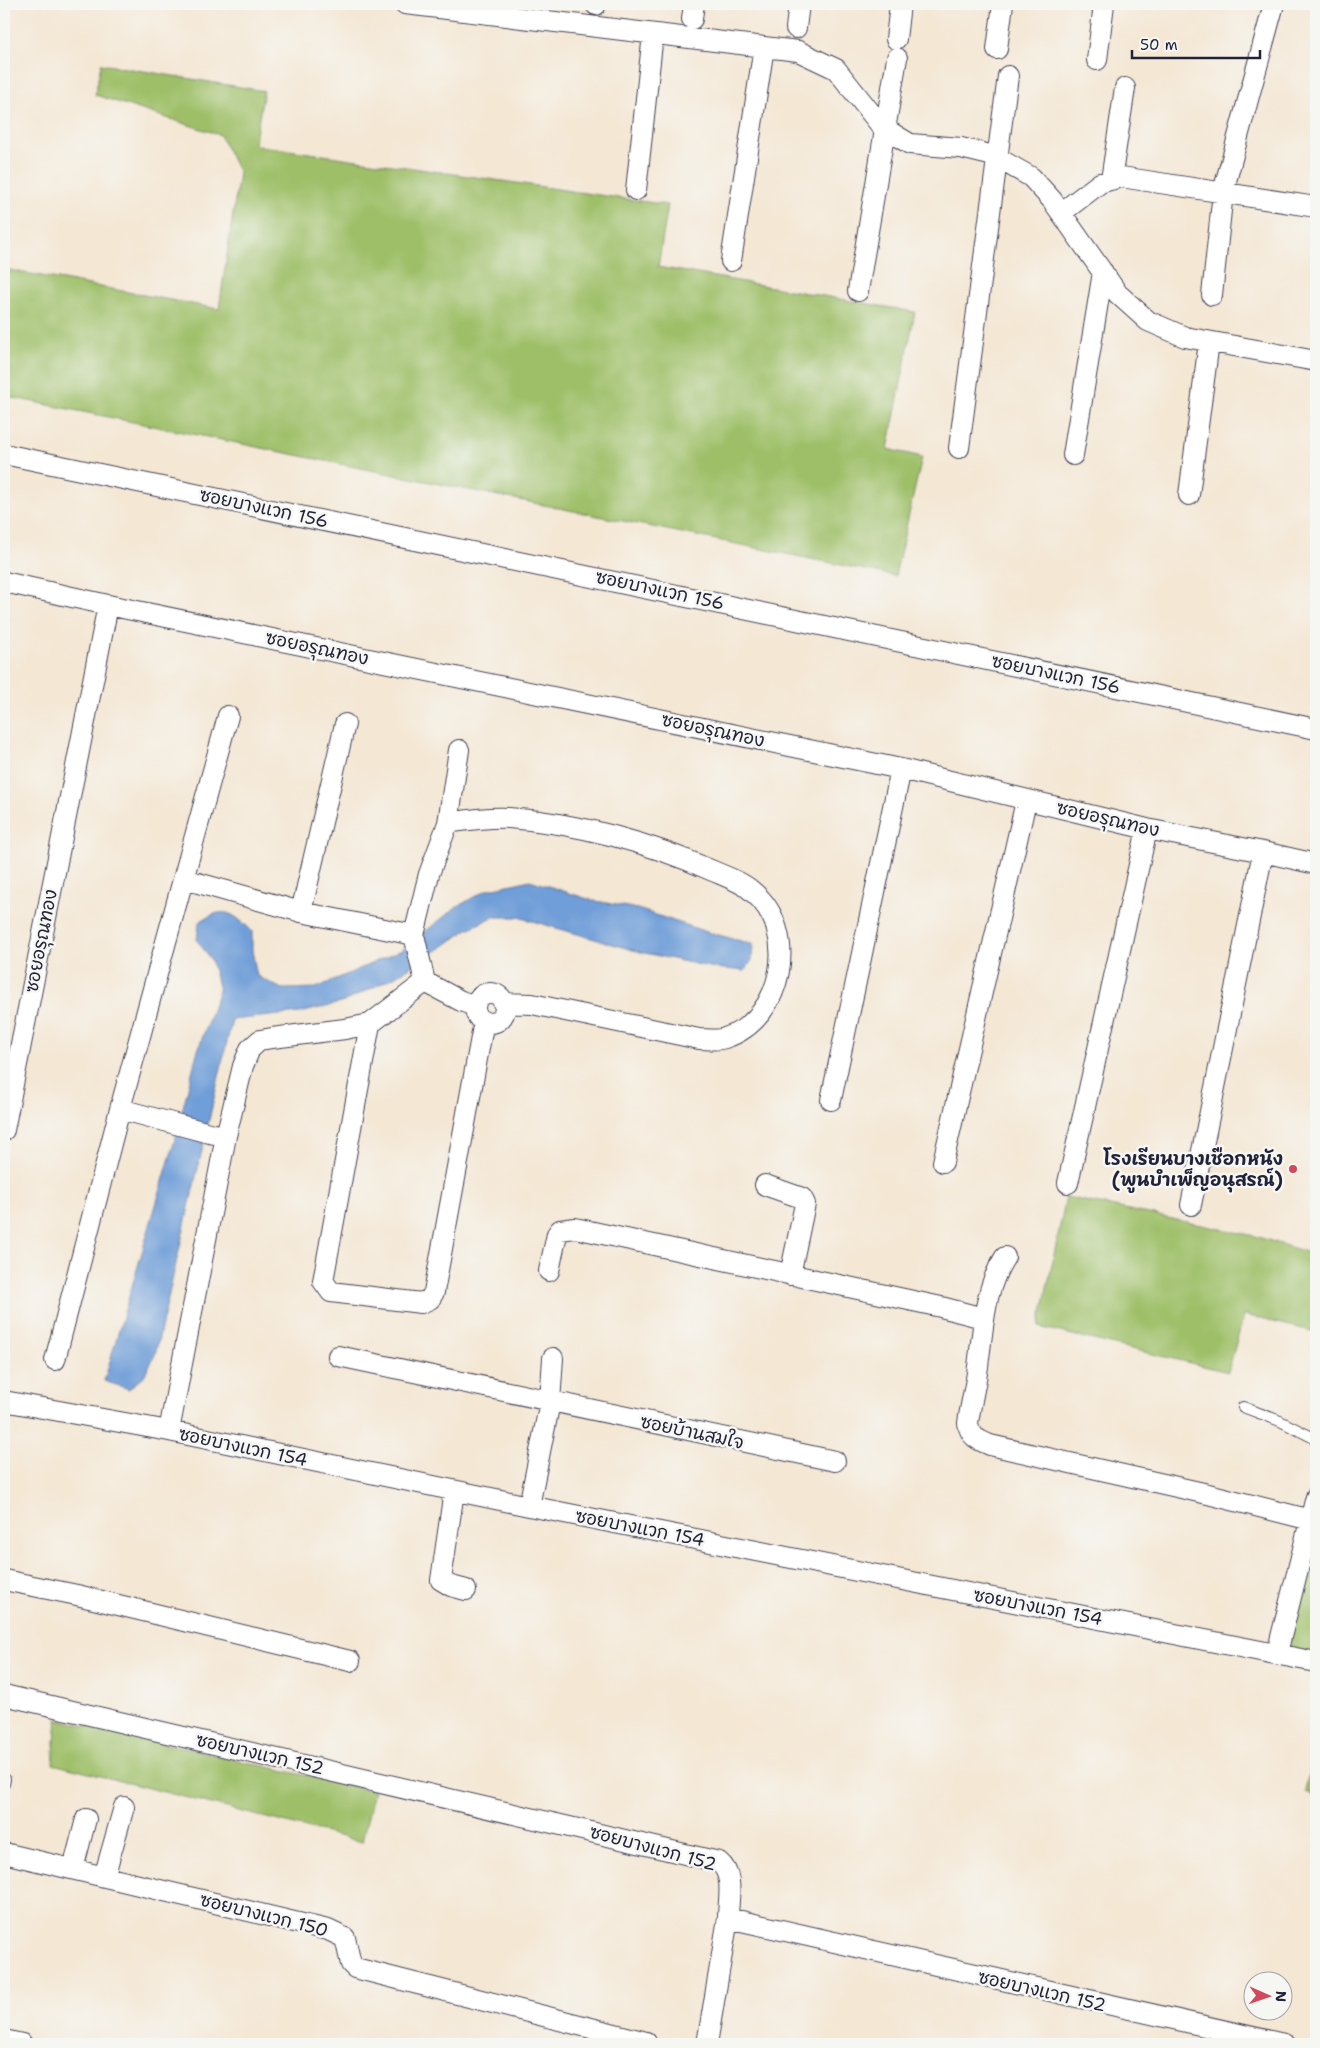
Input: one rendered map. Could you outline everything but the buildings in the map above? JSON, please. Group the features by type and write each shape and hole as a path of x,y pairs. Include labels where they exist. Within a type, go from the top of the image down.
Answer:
{"street":[{"path":"405,4 798,51 836,70 885,129 910,144 961,148 997,158 1031,177 1061,212 1118,294 1148,321 1185,337 1316,361"},
{"path":"796,28 799,4"},
{"path":"858,291 885,129 900,4"},
{"path":"997,49 1003,4"},
{"path":"1097,60 1104,4"},
{"path":"1212,295 1223,192 1274,4"},
{"path":"636,190 653,34"},
{"path":"731,261 764,47"},
{"path":"959,448 1008,76"},
{"path":"1111,180 1124,88"},
{"path":"1061,212 1100,183 1121,177 1316,207"},
{"path":"1072,455 1103,272"},
{"path":"1189,495 1210,342"},
{"name":"ซอยบางแวก 156","path":"4,454 1316,729"},
{"name":"ซอยอรุณทอง","path":"4,582 901,769 1147,829 1316,864"},
{"name":"ซอยอรุณทอง","path":"4,1130 108,605"},
{"path":"55,1360 120,1109 228,716"},
{"path":"300,912 345,724"},
{"path":"459,750 448,822 429,874 414,936 424,973 479,1014"},
{"path":"831,1100 901,769"},
{"path":"943,1162 1026,801"},
{"path":"370,1024 323,1281 331,1292 421,1303 430,1299 434,1292 479,1014 479,998 486,993 496,994 503,1003 532,1004 699,1039 724,1039 745,1028 756,1019 774,990 780,968 779,930 763,901 739,882 683,857 612,836 546,823 508,818 481,818 448,822"},
{"path":"1068,1183 1147,829"},
{"path":"1191,1205 1263,852"},
{"path":"184,879 300,912 414,936"},
{"path":"168,1431 218,1135 250,1049 260,1040 370,1024 424,973"},
{"path":"120,1109 218,1135"},
{"path":"765,1185 802,1198 805,1204 790,1275"},
{"path":"549,1271 557,1234 560,1230 575,1228 983,1318"},
{"path":"1005,1257 996,1271 983,1318 979,1360 968,1423 969,1432 978,1440 990,1445 1208,1494 1311,1520"},
{"name":"ซอยบ้านสมใจ","path":"338,1356 834,1461"},
{"path":"529,1506 550,1402 553,1358"},
{"name":"ซอยบางแวก 154","path":"4,1401 168,1431 454,1491 1316,1662"},
{"path":"454,1491 442,1580 451,1586 466,1590"},
{"path":"1277,1653 1316,1497"},
{"path":"4,1580 77,1595 350,1661"},
{"name":"ซอยบางแวก 152","path":"4,1695 718,1862 725,1867 728,1874 728,1918 1284,2044"},
{"path":"104,1877 124,1807"},
{"path":"73,1869 86,1819"},
{"name":"ซอยบางแวก 150","path":"4,1853 328,1930 345,1938 351,1964 360,1970 646,2042"},
{"path":"707,2044 728,1918"},
{"path":"4,2040 22,2044"}],"lane":[{"path":"1243,1407 1280,1421 1316,1439"}],"green space":[{"path":"101,64 264,91 254,145 668,205 658,267 915,312 888,449 922,457 895,576 4,396 4,269 219,309 239,173 220,135 95,95"},
{"path":"1066,1197 1255,1236 1316,1255 1316,1332 1244,1315 1228,1372 1039,1327"},
{"path":"1316,1532 1316,1675 1276,1661"},
{"path":"57,1719 374,1791 362,1842 53,1764"},
{"path":"1316,1732 1316,1797 1305,1792"}],"water":[{"path":"530,880 591,900 638,909 707,932 753,944 752,960 745,971 714,968 640,952 518,917 493,917 468,929 396,976 344,1002 300,1013 232,1020 155,1355 144,1376 129,1389 104,1381 171,1154 197,1053 219,990 211,960 197,940 199,922 215,914 227,913 233,915 252,931 252,950 257,976 282,989 316,988 402,950 455,908 486,890"}],"place":[{"name":"โรงเรียนบางเชือกหนัง (พูนบำเพ็ญอนุสรณ์)","path":"1293,1169"}]}
